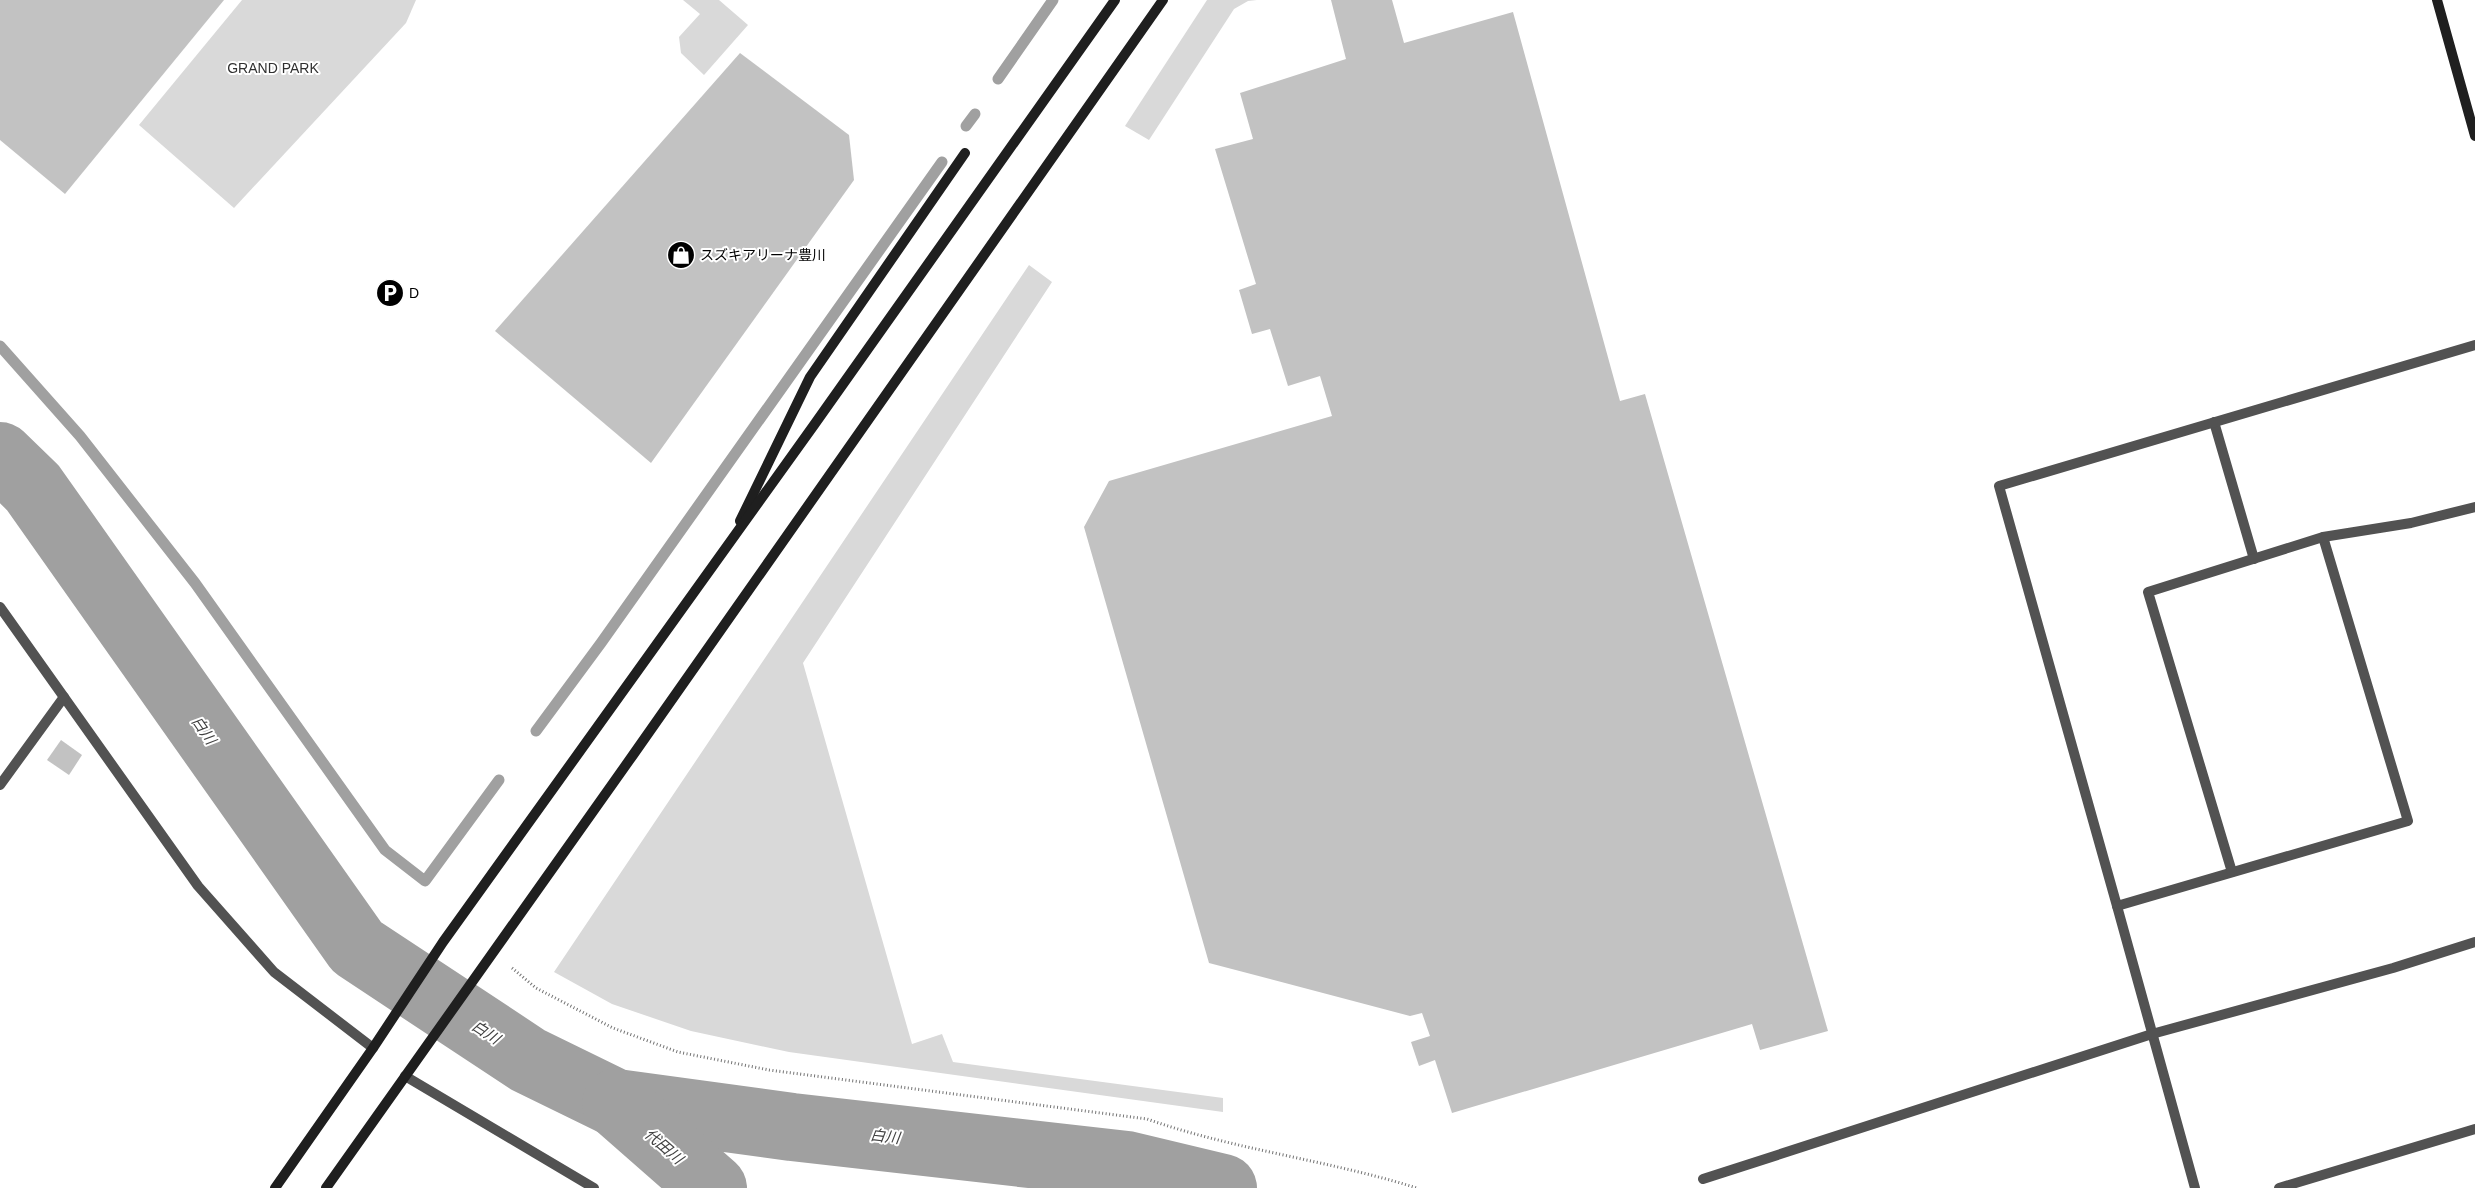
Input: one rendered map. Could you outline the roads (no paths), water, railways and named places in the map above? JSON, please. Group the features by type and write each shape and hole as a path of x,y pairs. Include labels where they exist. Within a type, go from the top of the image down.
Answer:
{"street":[{"path":"275,1188 373,1048 387,1024 444,942 1115,0"},
{"path":"326,1188 485,966 1163,0"},
{"path":"2437,0 2475,136"},
{"path":"727,546 810,377 965,152"},
{"path":"2196,1188 1999,486 2475,345"},
{"path":"2214,422 2254,560"},
{"path":"2232,872 2148,592 2323,538 2411,523 2475,507"},
{"path":"2117,906 2408,821 2323,538"},
{"path":"0,607 198,886 274,972 373,1048"},
{"path":"0,784 64,697"},
{"path":"1704,1179 2152,1034 2393,968 2475,942"},
{"path":"406,1076 594,1188"},
{"path":"2279,1188 2475,1129"}],"waterway":[{"path":"998,79 1053,0"},
{"path":"966,126 975,114"},
{"path":"536,731 601,643 942,162"},
{"path":"0,346 80,436 195,583 385,850 425,881 499,780"},
{"name":"白川","path":"0,456 33,488 357,947 528,1060 616,1103 792,1127 1127,1165 1223,1188"},
{"name":"代田川","path":"616,1103 713,1188"}],"place":[{"name":"スズキアリーナ豊川","path":"681,255"},
{"name":"D","path":"390,293"}],"park label":[{"name":"GRAND PARK","path":"273,68"}]}
